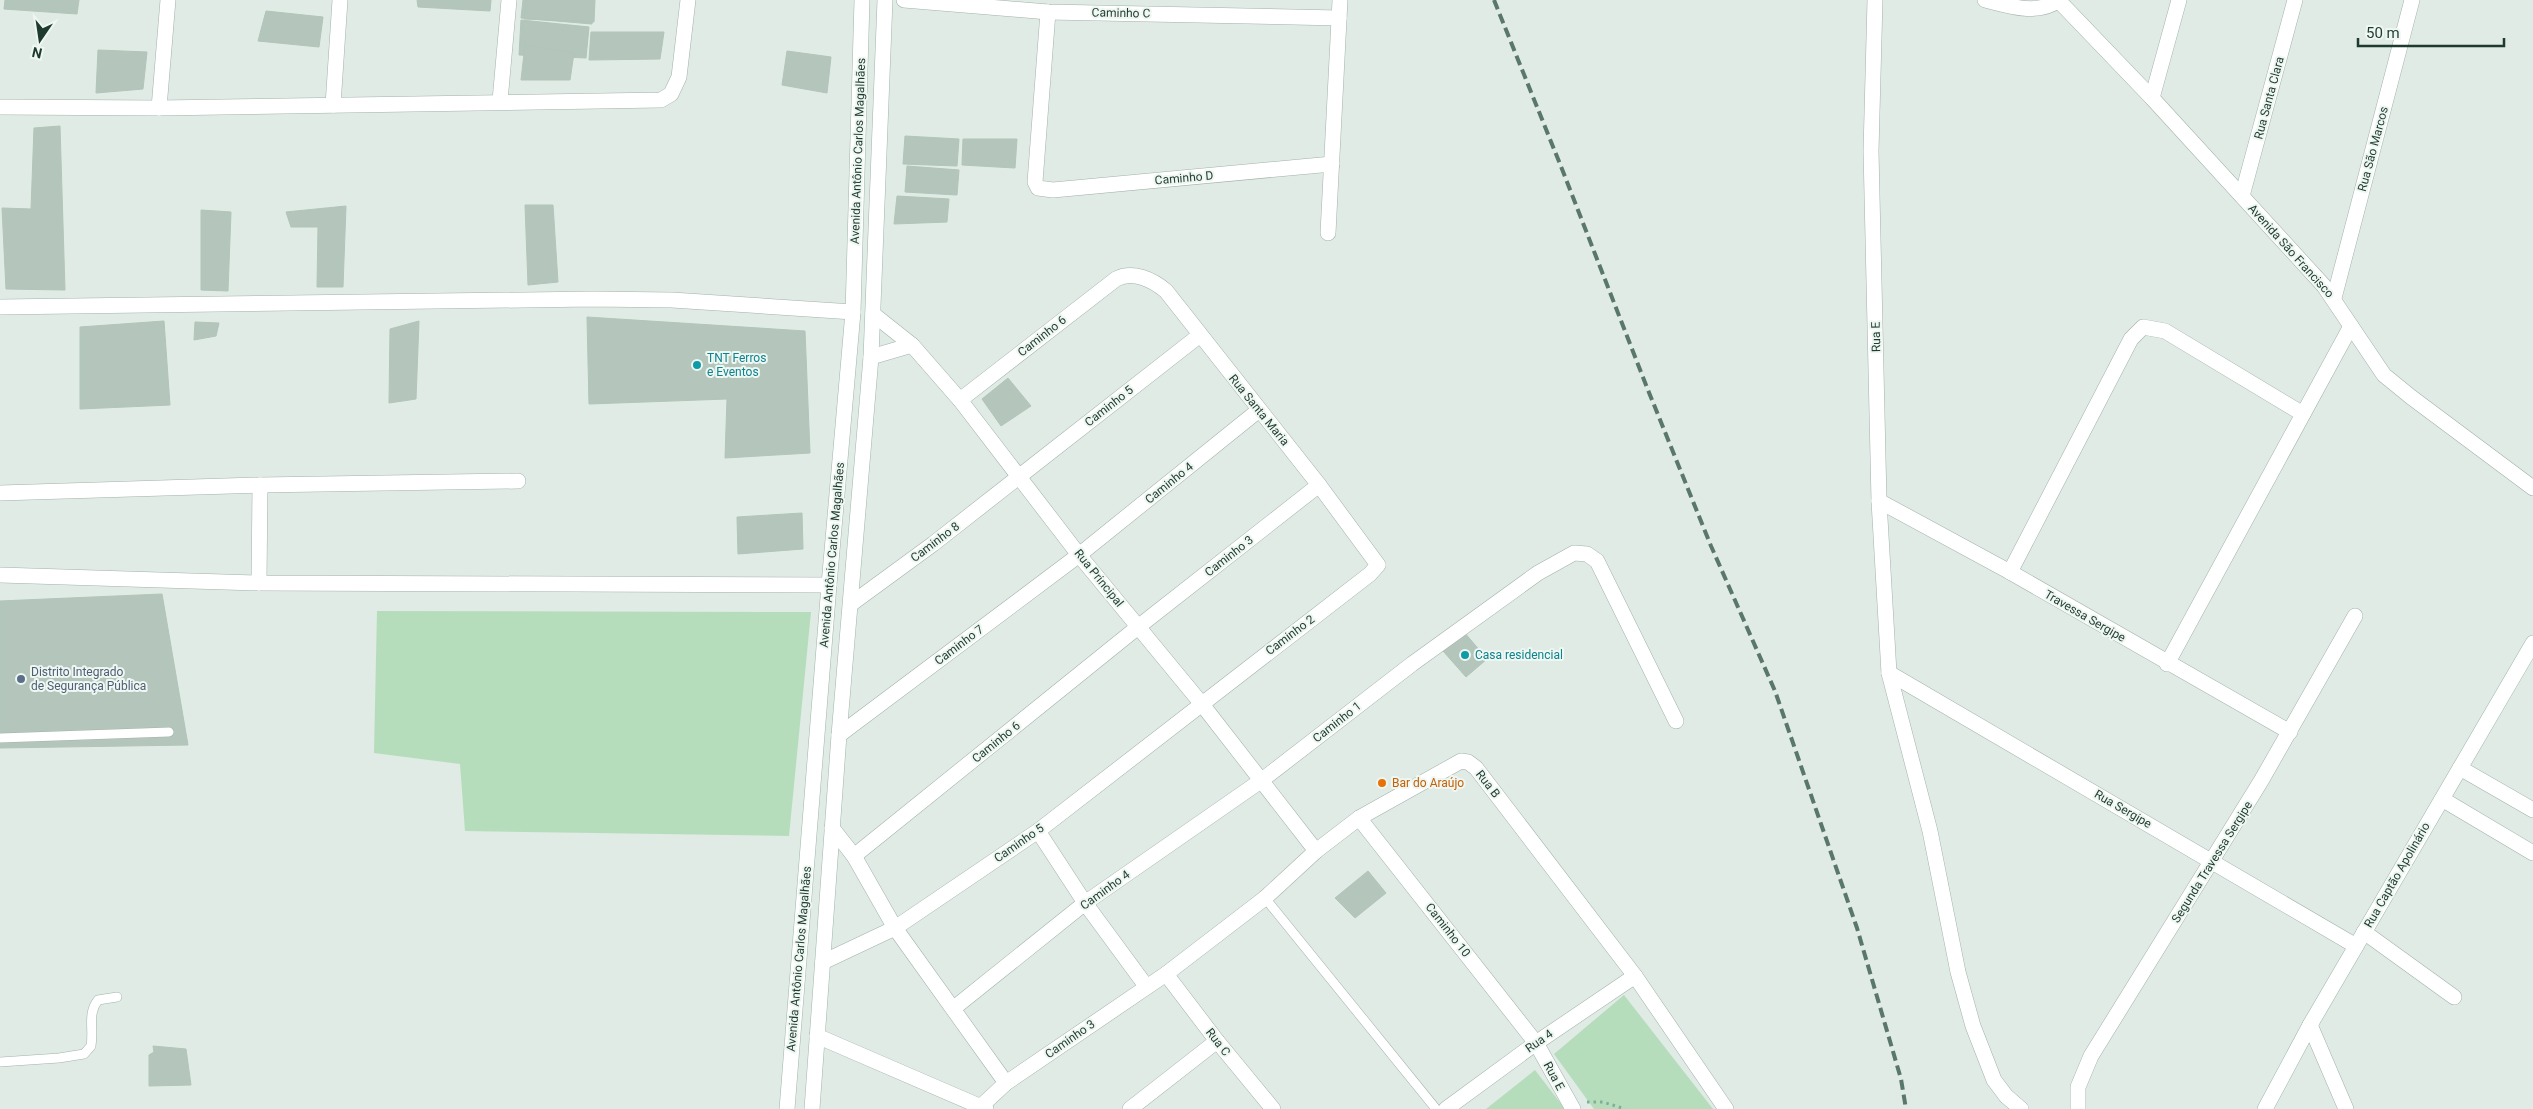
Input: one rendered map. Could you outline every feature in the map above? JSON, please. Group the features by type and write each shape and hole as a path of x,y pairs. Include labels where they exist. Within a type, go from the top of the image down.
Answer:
{"street":[{"path":"159,108 168,0"},
{"path":"333,106 340,0"},
{"path":"500,101 509,0"},
{"path":"0,107 159,108 333,106 500,101 661,100 671,94 679,78 688,0"},
{"name":"Avenida Antônio Carlos Magalhães","path":"787,1109 828,585 854,312 862,0"},
{"name":"Avenida Antônio Carlos Magalhães","path":"812,1109 839,735 873,314 885,0"},
{"name":"Caminho C","path":"904,0 1048,12 1338,18"},
{"path":"1328,233 1340,0"},
{"name":"Rua E","path":"1875,0 1871,151 1879,501 1889,673 1930,831 1956,963 1973,1026 1994,1080 2006,1096 2021,1109"},
{"path":"1985,0 2025,9 2047,7 2058,0"},
{"name":"Avenida São Francisco","path":"2058,0 2152,98 2334,298 2384,374 2411,397 2533,488"},
{"path":"2152,98 2179,0"},
{"name":"Rua Santa Clara","path":"2242,196 2295,0"},
{"name":"Rua São Marcos","path":"2334,298 2412,0"},
{"name":"Caminho D","path":"1048,12 1035,182 1038,188 1053,190 1332,164"},
{"name":"Rua Santa Maria","path":"1125,275 1147,278 1161,287 1319,485 1378,565"},
{"name":"Caminho 6","path":"960,400 1116,279 1125,275"},
{"path":"0,307 592,299 672,300 873,314"},
{"name":"Rua Principal","path":"873,314 912,344 960,400 1079,555 1201,703 1316,851"},
{"path":"2167,664 2351,326"},
{"path":"2010,572 2131,339 2143,327 2165,331 2302,414"},
{"name":"Caminho 5","path":"1018,477 1200,335"},
{"path":"870,356 912,344"},
{"name":"Caminho 4","path":"1079,555 1259,410"},
{"name":"Caminho 8","path":"850,604 933,544 1018,477"},
{"path":"0,493 260,485 518,481"},
{"path":"259,583 260,485"},
{"name":"Caminho 3","path":"1138,627 1319,485"},
{"name":"Travessa Sergipe","path":"1879,501 2010,572 2167,664 2290,732"},
{"name":"Caminho 1","path":"1262,780 1412,664 1538,573 1580,551 1597,561 1608,580 1676,721"},
{"name":"Caminho 7","path":"839,735 1079,555"},
{"name":"Caminho 2","path":"1201,703 1370,574 1378,565"},
{"path":"0,575 259,583 852,586"},
{"name":"Segunda Travessa Sergipe","path":"2078,1109 2078,1087 2091,1056 2213,861 2290,732 2355,616"},
{"name":"Caminho 6","path":"854,856 1138,627"},
{"name":"Rua Captão Apolinário","path":"2265,1109 2310,1025 2533,643"},
{"name":"Rua Sergipe","path":"1889,673 2356,946"},
{"name":"Caminho 5","path":"823,962 895,928 1038,831 1201,703"},
{"name":"Rua B","path":"1166,974 1265,898 1316,851 1360,818 1455,762 1468,762 1476,768 1635,976 1726,1109"},
{"path":"2460,768 2533,810"},
{"name":"Caminho 4","path":"954,1008 1085,903 1262,780"},
{"path":"2442,799 2533,853"},
{"name":"Caminho 10","path":"1360,818 1536,1042"},
{"path":"832,828 854,856 895,928 1006,1083"},
{"path":"1038,831 1085,903 1146,986"},
{"path":"2364,932 2454,997"},
{"name":"Caminho 3","path":"981,1108 1006,1083 1166,974"},
{"name":"Rua C","path":"1166,974 1217,1041 1273,1109"},
{"name":"Rua 4","path":"1446,1109 1536,1042 1635,976"},
{"path":"2310,1025 2346,1109"},
{"path":"817,1036 981,1108"},
{"path":"1130,1109 1217,1041"},
{"name":"Rua E","path":"1536,1042 1570,1105"}],"lane":[{"path":"0,738 169,732"},
{"path":"1265,898 1436,1109"},
{"path":"0,1062 59,1058 84,1054 91,1046 91,1012 93,1006 98,1000 117,997"}],"path":[{"path":"1570,1105 1603,1102 1625,1109"}],"green space":[{"path":"377,611 811,612 789,836 465,831 460,764 374,753"},
{"path":"1624,995 1713,1109 1594,1109 1554,1054"},
{"path":"1535,1070 1565,1109 1486,1109"}],"building":[{"path":"5,0 79,0 77,14 4,9"},
{"path":"417,0 491,0 490,11 418,7"},
{"path":"523,0 593,0 592,24 521,18"},
{"path":"526,0 595,0 594,22 524,19"},
{"path":"266,11 323,17 319,47 258,41"},
{"path":"521,20 589,27 586,58 519,55"},
{"path":"591,32 664,32 660,59 589,60"},
{"path":"525,45 574,53 570,80 521,80"},
{"path":"98,50 147,52 143,89 96,93"},
{"path":"787,51 831,57 827,93 782,85"},
{"path":"60,126 65,290 6,289 2,208 31,209 34,128"},
{"path":"905,136 959,139 957,166 903,164"},
{"path":"963,139 1017,139 1015,168 962,165"},
{"path":"907,166 959,170 957,195 905,192"},
{"path":"897,196 949,199 947,222 894,224"},
{"path":"525,205 553,205 558,282 528,285"},
{"path":"346,206 343,287 317,287 318,227 291,227 286,212"},
{"path":"201,210 231,212 228,291 201,290"},
{"name":"TNT Ferros e Eventos","path":"587,317 805,331 810,453 725,458 727,399 589,404"},
{"path":"164,321 170,405 80,409 80,327"},
{"path":"419,321 416,399 389,403 390,329"},
{"path":"195,322 219,323 216,336 194,340"},
{"path":"1008,378 1031,406 1001,426 982,399"},
{"path":"802,513 803,549 738,554 737,517"},
{"path":"162,594 188,745 0,748 0,601"},
{"name":"Casa residencial","path":"1464,632 1487,659 1466,677 1443,651"},
{"path":"1368,871 1386,893 1355,918 1335,898"},
{"path":"153,1046 186,1049 191,1085 149,1086 149,1055 154,1052"}],"railway":[{"path":"1494,0 1711,546 1775,691 1857,928 1901,1079 1906,1109"}],"place":[{"name":"TNT Ferros e Eventos","path":"697,365"},
{"name":"Casa residencial","path":"1465,655"},
{"name":"Distrito Integrado de Segurança Pública","path":"21,679"},
{"name":"Bar do Araújo","path":"1382,783"}]}
